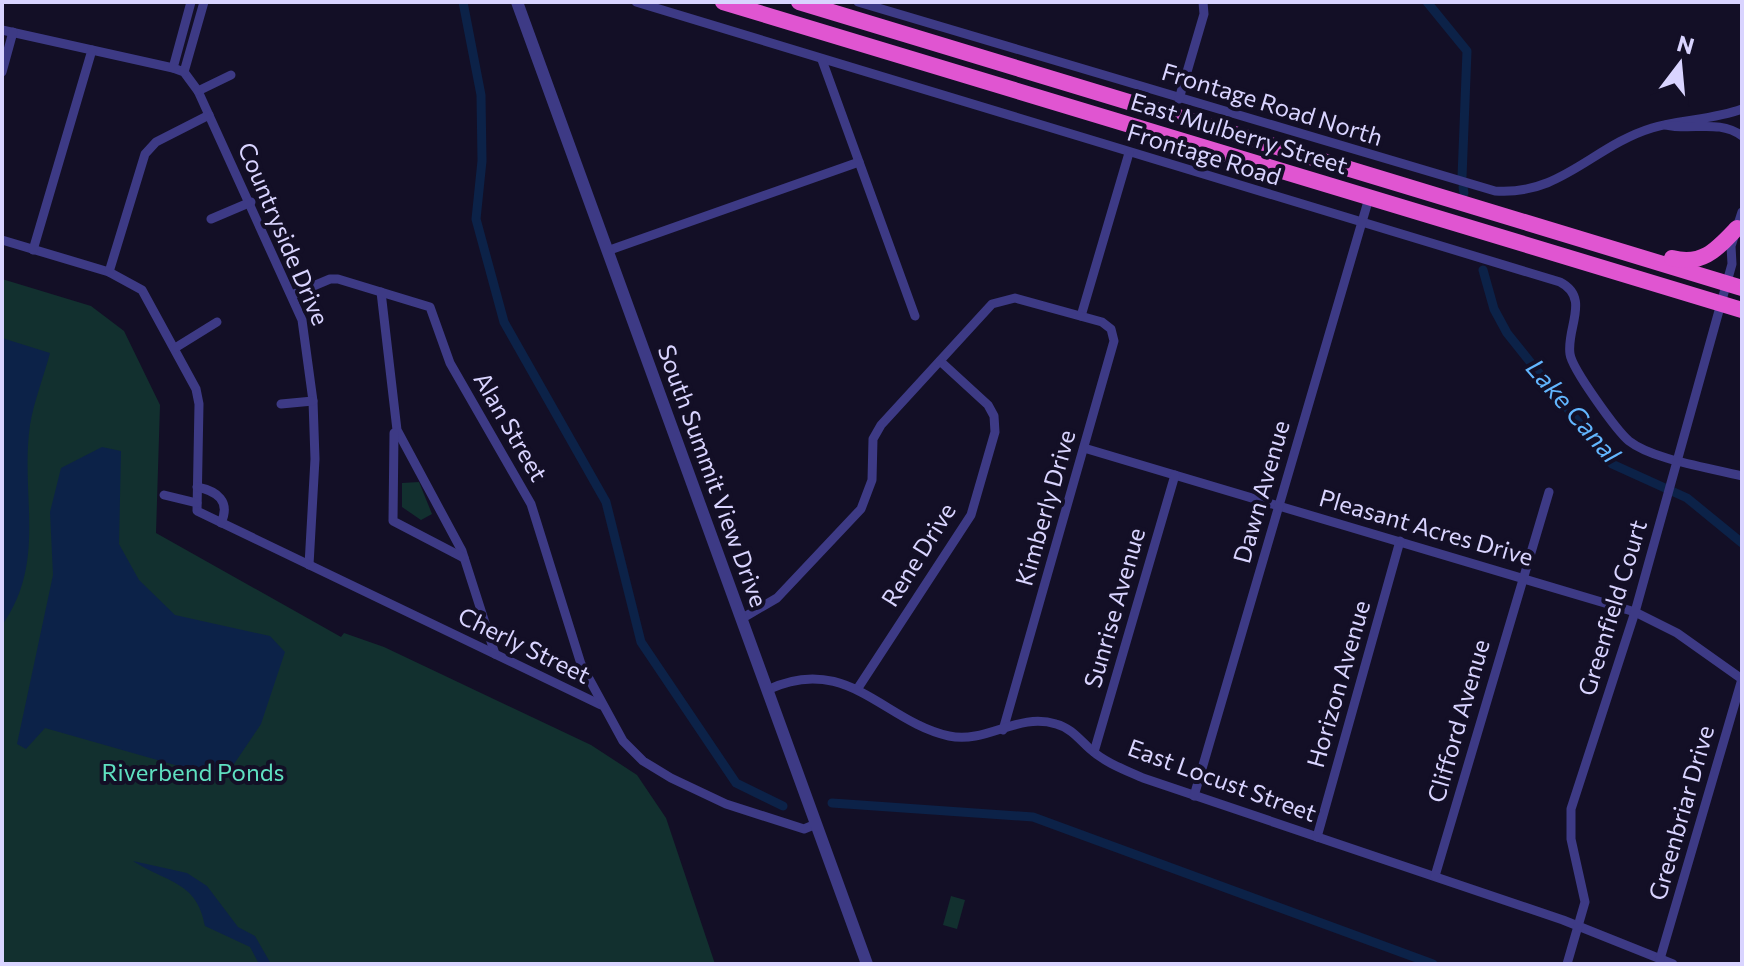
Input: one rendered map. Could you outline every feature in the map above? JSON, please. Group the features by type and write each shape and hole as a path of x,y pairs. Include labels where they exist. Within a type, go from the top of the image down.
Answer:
{"highway":[{"name":"East Mulberry Street","path":"723,2 1742,310"},
{"name":"East Mulberry Street","path":"799,2 1734,285"},
{"path":"1571,237 1607,239 1695,261 1714,252 1739,220"}],"street":[{"path":"173,68 191,2"},
{"path":"2,30 184,72 204,2"},
{"name":"South Summit View Drive","path":"517,2 867,964"},
{"name":"Frontage Road","path":"636,2 1569,286 1576,298 1569,352 1577,374 1630,442 1677,459 1742,476"},
{"name":"Frontage Road North","path":"858,2 1488,190 1527,191 1560,179 1635,134 1666,125"},
{"path":"1179,99 1204,14 1203,2"},
{"path":"2,72 13,32"},
{"path":"33,250 92,50"},
{"path":"822,60 915,316"},
{"name":"Countryside Drive","path":"184,72 198,91 251,202 292,295 307,342 315,459 309,565"},
{"path":"198,91 231,75"},
{"path":"1666,125 1742,109"},
{"path":"109,272 145,154 156,142 209,115"},
{"path":"1666,125 1690,128 1721,126 1742,136"},
{"path":"1081,316 1129,153"},
{"path":"1375,178 1381,158"},
{"path":"607,251 859,162"},
{"name":"Dawn Avenue","path":"1194,796 1369,198"},
{"path":"211,219 251,202"},
{"name":"Greenfield Court","path":"1567,964 1585,890 1571,839 1571,809 1635,612 1720,304 1734,285 1731,246 1739,220"},
{"path":"2,240 109,272 142,290 175,348 199,404 197,507"},
{"path":"1732,264 1742,255"},
{"name":"Alan Street","path":"292,295 330,279 430,307 450,363 531,504 581,664 601,705"},
{"path":"381,292 392,414 393,521 464,558"},
{"name":"Kimberly Drive","path":"940,361 999,300 1015,298 1107,325 1114,341 1003,730"},
{"path":"175,348 217,322"},
{"path":"741,619 777,598 861,509 872,480 871,449 875,433 940,361"},
{"name":"Rene Drive","path":"858,688 971,515 995,432 991,409 940,361"},
{"path":"281,404 313,401"},
{"path":"392,414 403,443 464,558 495,654"},
{"name":"Pleasant Acres Drive","path":"1084,448 1635,612 1677,633 1742,679"},
{"name":"Sunrise Avenue","path":"1094,752 1175,475"},
{"path":"197,487 215,491 223,501 225,514 221,523"},
{"name":"Clifford Avenue","path":"1435,876 1549,492"},
{"name":"Cherly Street","path":"164,495 197,507 221,523 601,705 623,741 643,761 671,778 726,804 804,829 816,824"},
{"name":"Horizon Avenue","path":"1317,837 1400,541"},
{"name":"Greenbriar Drive","path":"1660,959 1742,679"},
{"name":"East Locust Street","path":"767,690 798,680 858,688 937,733 969,738 1032,721 1055,723 1073,732 1094,752 1134,774 1578,926 1673,964"}],"green space":[{"name":"Riverbend Ponds","path":"2,279 91,306 124,331 160,405 156,533 341,637 344,633 384,647 591,745 637,775 666,818 715,964 2,964"},
{"path":"419,482 432,514 421,520 402,507 402,483"},
{"path":"951,896 965,900 957,929 943,925"}],"water":[{"path":"2,338 50,353 30,425 29,527 24,576 3,624"},
{"path":"102,447 121,451 119,544 139,580 175,615 270,636 285,652 261,724 232,767 203,773 45,728 26,749 17,744 53,575 50,512 61,468"},
{"path":"133,861 187,873 207,886 238,927 255,936 271,964 259,964 250,947 205,926 201,911 188,891"}],"waterway":[{"path":"463,2 481,95 482,161 476,219 504,322 606,502 641,642 736,783 783,806"},
{"name":"Lake Canal","path":"1427,2 1467,51 1462,177"},
{"name":"Lake Canal","path":"1463,187 1464,193"},
{"name":"Lake Canal","path":"1483,270 1494,309 1507,333 1612,464 1687,498 1742,543"},
{"path":"832,803 1033,817 1433,964"}]}
